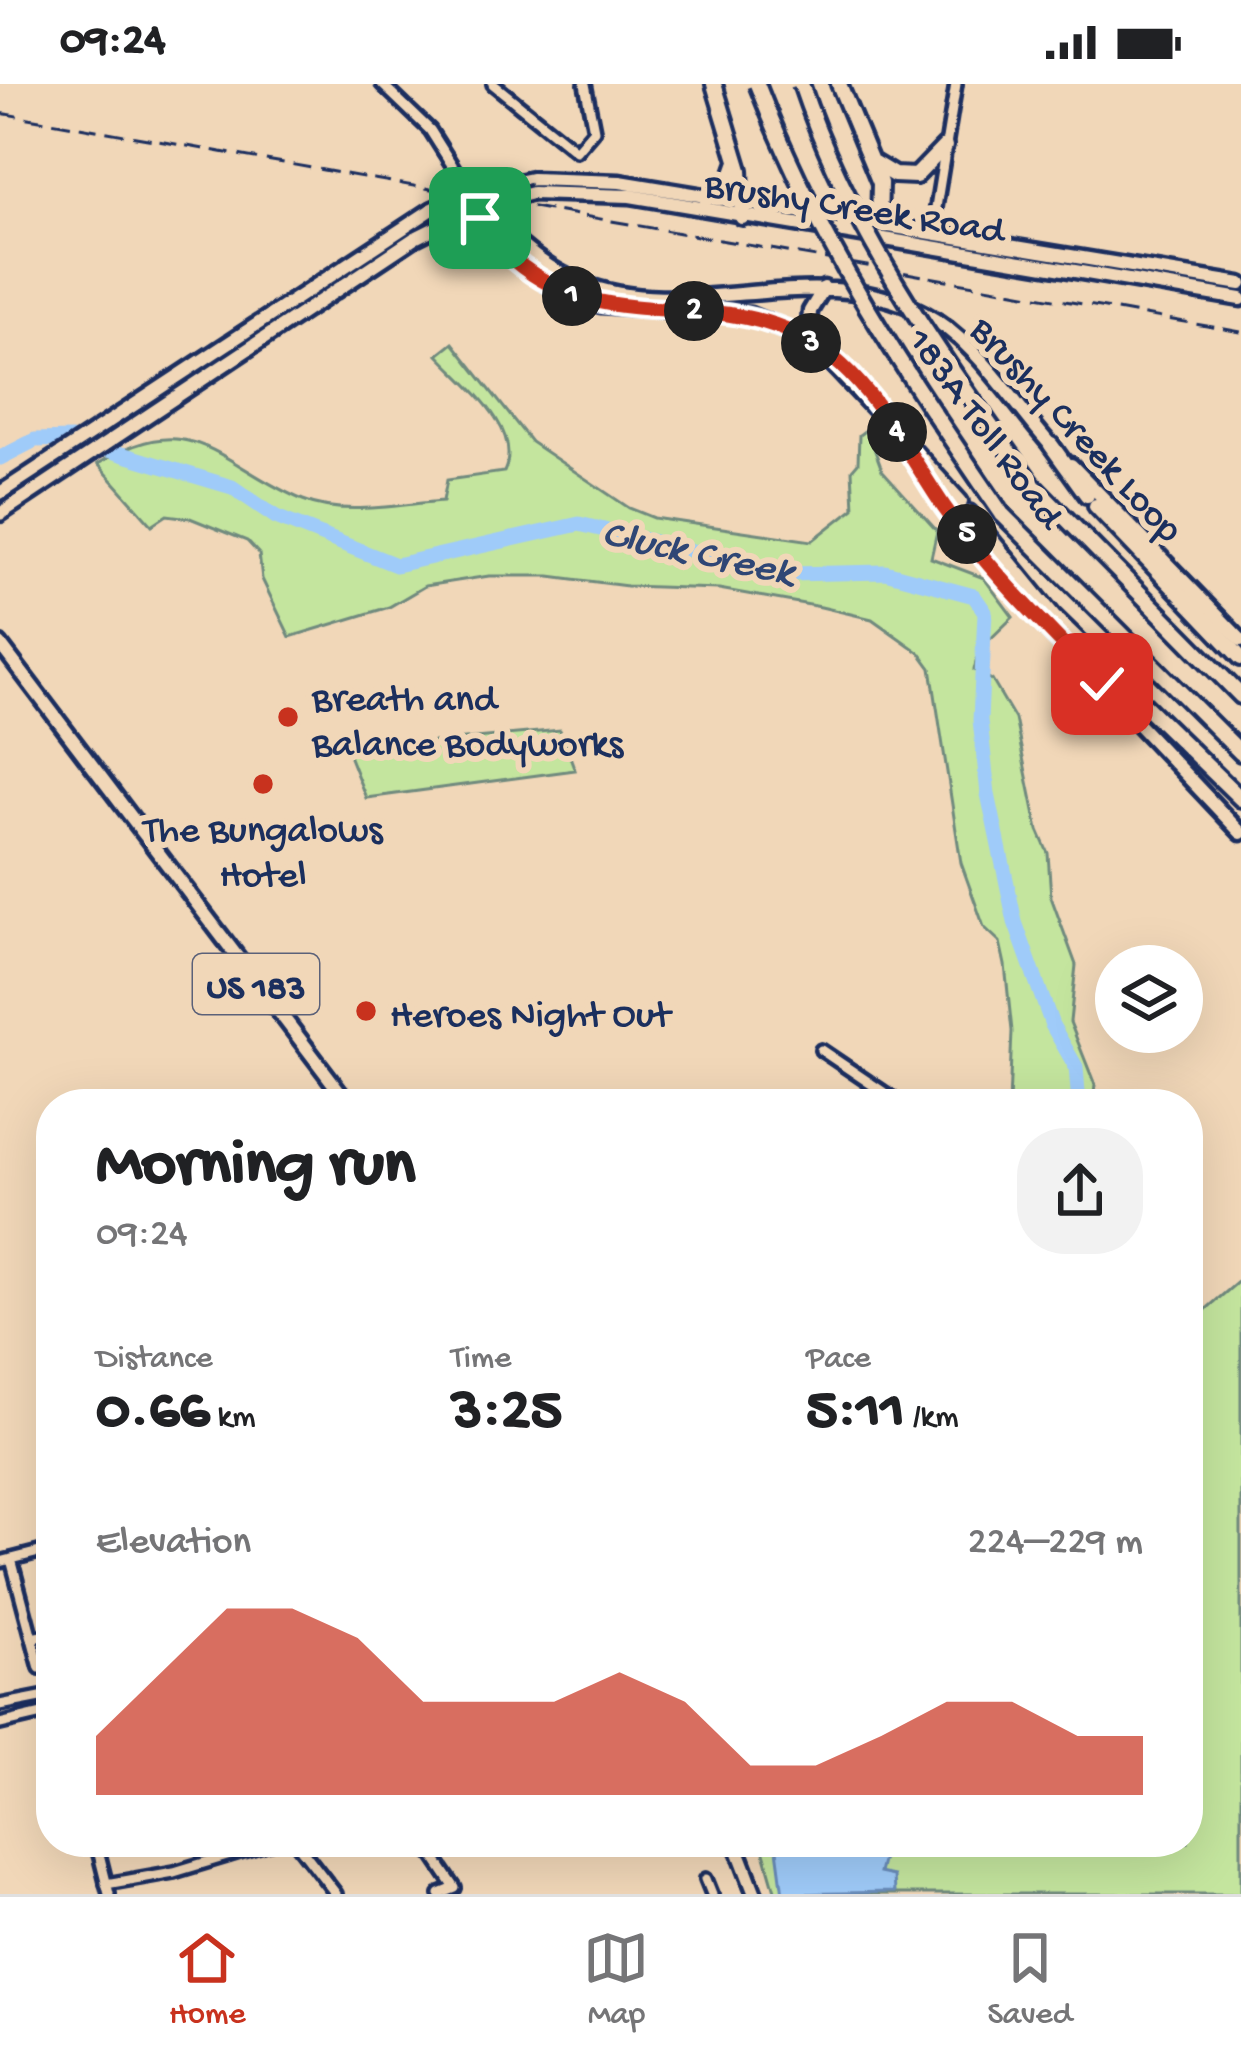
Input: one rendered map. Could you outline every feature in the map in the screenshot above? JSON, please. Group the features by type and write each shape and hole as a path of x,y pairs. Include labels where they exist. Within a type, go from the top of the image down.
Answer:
{"highway":[{"path":"715,84 736,164 742,210"},
{"name":"183A Toll Road","path":"757,84 826,244 892,353 1002,514 1241,753"},
{"name":"183A Toll Road","path":"802,84 841,187 908,309 1032,484 1241,696"},
{"path":"839,84 874,163 882,199 878,228"},
{"path":"874,163 894,175 916,176 945,146"},
{"path":"706,198 730,181 736,164"},
{"path":"1051,445 1091,500 1241,658"},
{"path":"910,447 1053,616 1241,799"}],"main road":[{"name":"Brushy Creek Road","path":"0,493 466,186 571,177 706,198 820,229 1065,269 1091,265 1241,291"},
{"path":"466,186 506,253 554,290 601,305 750,315 808,339 910,447 945,508 1050,631 1241,833"},
{"name":"Brushy Creek Road","path":"0,514 457,214 484,215 532,193 630,196 932,232 1241,291"},
{"name":"Brushy Creek Loop","path":"484,215 536,260 574,281 610,292 685,296 824,288 877,294 925,314 991,374 1051,445 1241,640"},
{"path":"820,229 878,228"},
{"path":"932,232 951,251"},
{"path":"808,339 810,311 824,288"},
{"path":"197,362 203,377"},
{"name":"US 183","path":"0,644 338,1089"},
{"path":"741,1857 755,1894"}],"street":[{"path":"382,84 430,130 466,186"},
{"path":"493,84 576,151 594,130 585,84"},
{"path":"932,232 956,84"},
{"path":"821,1050 880,1089"},
{"path":"36,1553 6,1561 36,1653"},
{"path":"32,1638 36,1637"},
{"path":"0,1705 36,1698"},
{"path":"0,1724 36,1716"},
{"path":"99,1857 108,1889 224,1857"},
{"path":"308,1857 336,1894"},
{"path":"434,1857 455,1888 440,1894"},
{"path":"706,1879 712,1894"}],"green space":[{"path":"453,343 531,442 629,508 654,518 812,541 854,508 852,470 858,463 859,435 867,429 882,470 937,531 931,558 984,578 1013,617 979,650 974,670 992,680 1015,719 1038,830 1048,853 1051,897 1076,965 1070,1022 1095,1089 1010,1089 1012,1031 1005,965 1000,942 984,927 961,863 931,668 920,653 872,619 719,589 489,576 425,586 389,607 290,637 262,579 259,554 247,541 190,518 167,515 152,525 98,464 158,439 182,440 205,446 274,486 319,505 372,508 443,501 447,480 504,472 508,456 506,440 489,409 438,355"},
{"path":"560,730 575,770 366,798 347,750"},
{"path":"1241,1279 1241,1894 776,1894 765,1857 1203,1857 1203,1312"}],"water":[{"path":"778,1857 883,1857 879,1873 893,1876 894,1892 783,1894"}],"waterway":[{"name":"Cluck Creek","path":"0,458 35,440 71,439 232,487 276,517 396,565 579,524 789,574 885,572 974,596 985,612 980,720 988,794 1015,922 1052,1025 1076,1067 1078,1089"}],"railway":[{"path":"0,113 1241,332"}],"place":[{"name":"Breath and Balance Bodyworks","path":"288,717"},
{"name":"The Bungalows Hotel","path":"263,784"},
{"name":"Heroes Night Out","path":"366,1011"}],"route":[{"path":"480,218 483,230 506,253 554,290 601,305 750,315 808,339 866,395 910,447 945,508 1102,684"}]}
